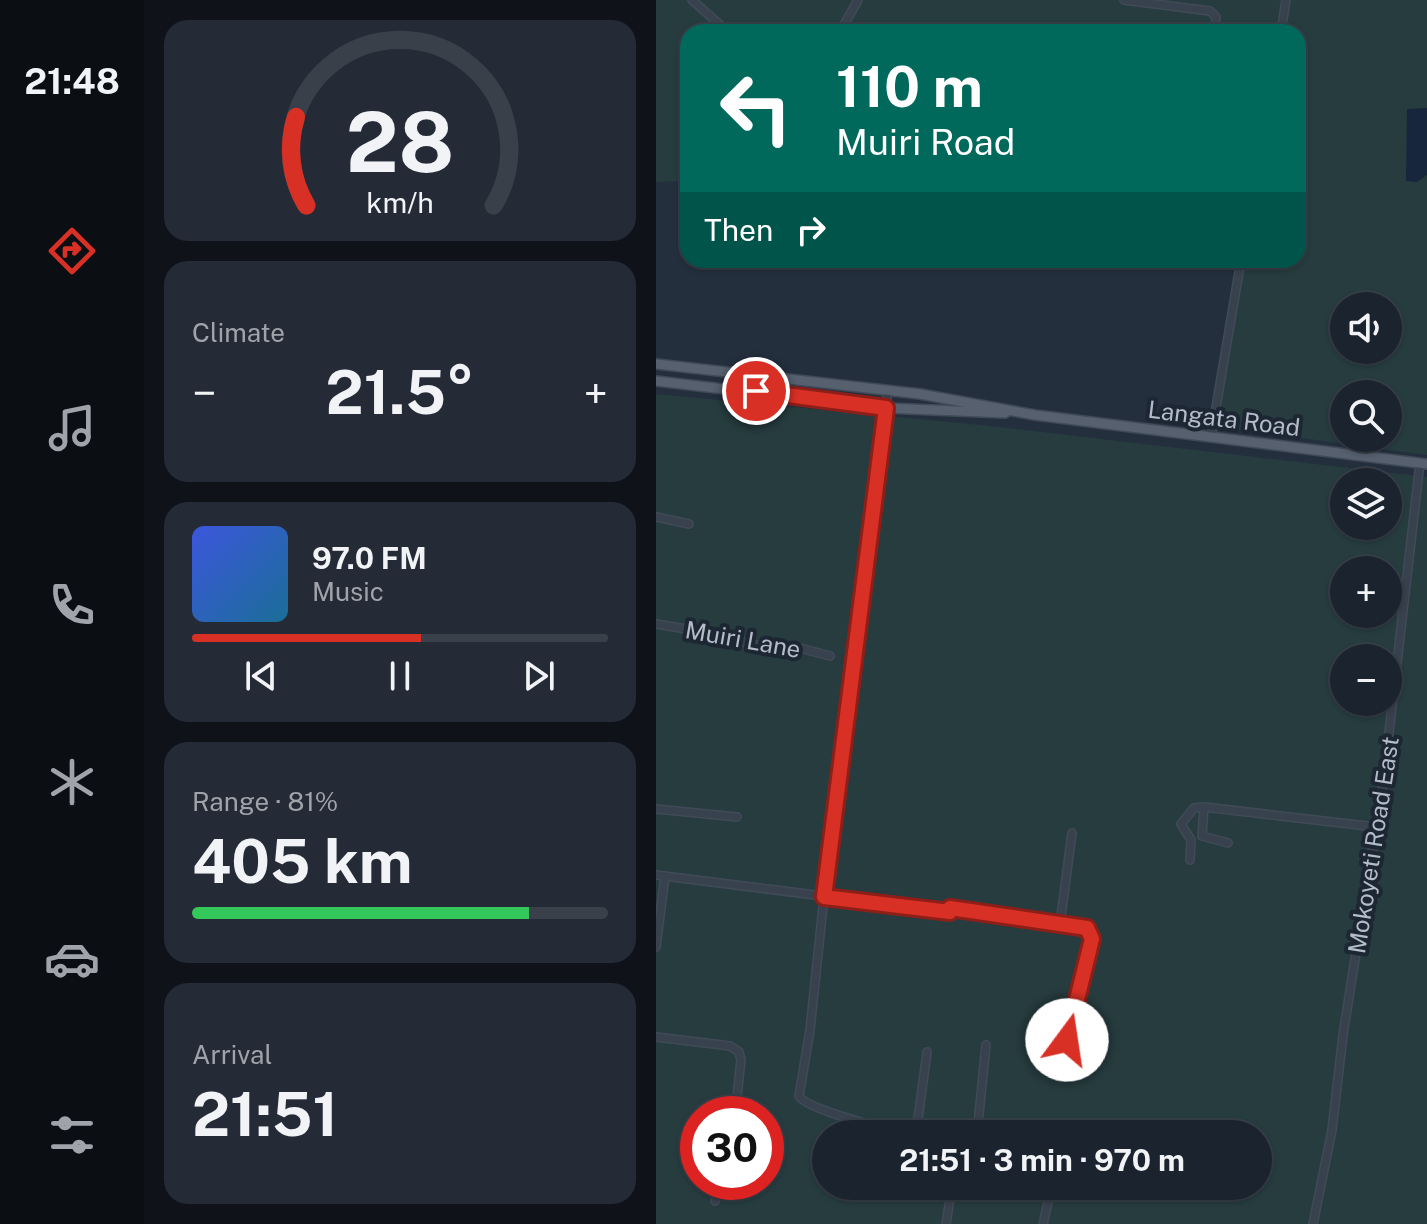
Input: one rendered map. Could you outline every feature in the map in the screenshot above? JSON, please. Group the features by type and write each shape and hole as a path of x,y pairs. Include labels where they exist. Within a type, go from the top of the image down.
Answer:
{"main road":[{"name":"Langata Road","path":"656,364 888,390 1017,412 1424,464"},
{"name":"Langata Road","path":"656,381 886,408 1017,412"}],"street":[{"path":"692,0 719,24"},
{"path":"844,24 858,0"},
{"path":"1124,0 1210,11 1216,17 1216,24"},
{"path":"1282,24 1286,0"},
{"path":"1211,437 1240,268"},
{"path":"855,1120 800,1100 888,390"},
{"name":"Mokoyeti Road East","path":"1313,1224 1332,1130 1424,464"},
{"path":"656,517 689,524"},
{"name":"Muiri Lane","path":"656,624 760,646 796,647 830,656"},
{"path":"1190,860 1191,840 1182,821 1193,809 1204,807 1376,827"},
{"path":"1204,807 1202,836 1228,843"},
{"path":"656,809 737,817"},
{"path":"1060,924 1072,833"},
{"path":"656,947 660,876 950,912 950,908 1087,928 1092,939 1062,1062"},
{"path":"656,1037 735,1048 741,1057 737,1096"},
{"path":"978,1120 986,1045"},
{"path":"918,1120 927,1052"},
{"path":"946,1224 950,1200"},
{"path":"1043,1224 1047,1200"}],"green space":[{"path":"656,0 1427,0 1427,455 1402,452 1402,380 1330,380 1330,442 1219,427 1237,268 1306,268 1306,24 680,24 680,181 656,182"},
{"path":"656,394 981,425 1350,468 1330,468 1330,540 1402,540 1402,474 1427,477 1427,1224 656,1224"}],"water":[{"path":"1427,108 1427,175 1417,182 1406,181 1407,109"}],"route":[{"path":"756,391 886,408 824,897 950,912 950,908 1087,928 1092,939 1067,1040"}]}
